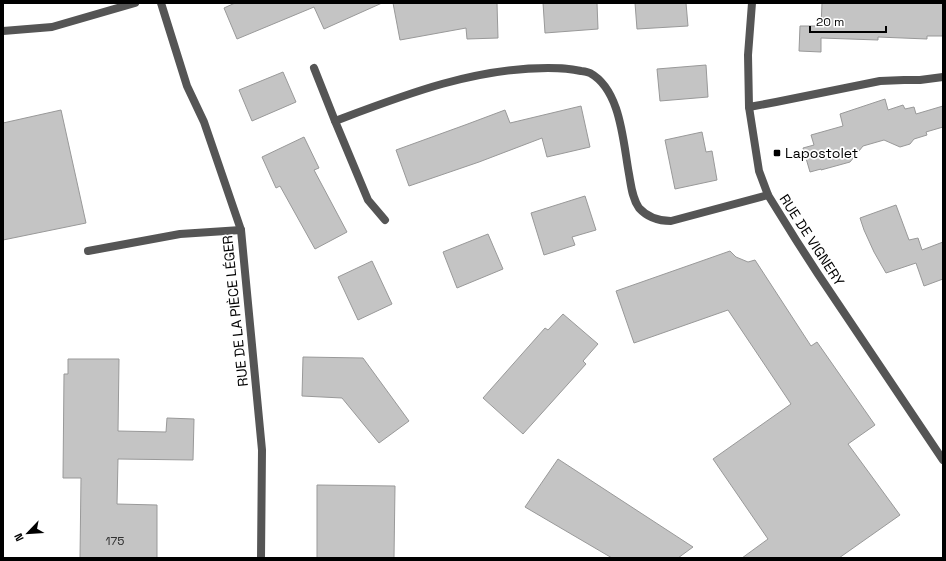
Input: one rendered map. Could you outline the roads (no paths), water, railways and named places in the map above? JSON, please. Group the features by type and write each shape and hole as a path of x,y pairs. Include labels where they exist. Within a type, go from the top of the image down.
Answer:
{"street":[{"path":"3,31 52,27 135,3"},
{"name":"RUE DE LA PIÈCE LÉGER","path":"161,3 187,86 204,122 241,230 262,450 261,558"},
{"name":"RUE DE VIGNERY","path":"752,3 748,56 748,107 759,171 768,195 815,269 943,460"},
{"path":"314,68 368,200 385,220"},
{"path":"335,121 447,82 508,70 567,68 589,73 603,83 612,97 620,118 632,193 639,208 649,217 661,221 671,221 768,195"},
{"path":"748,107 880,81 920,80 943,77"},
{"path":"88,251 180,234 241,230"}],"place":[{"name":"Lapostolet","path":"777,153"}]}
